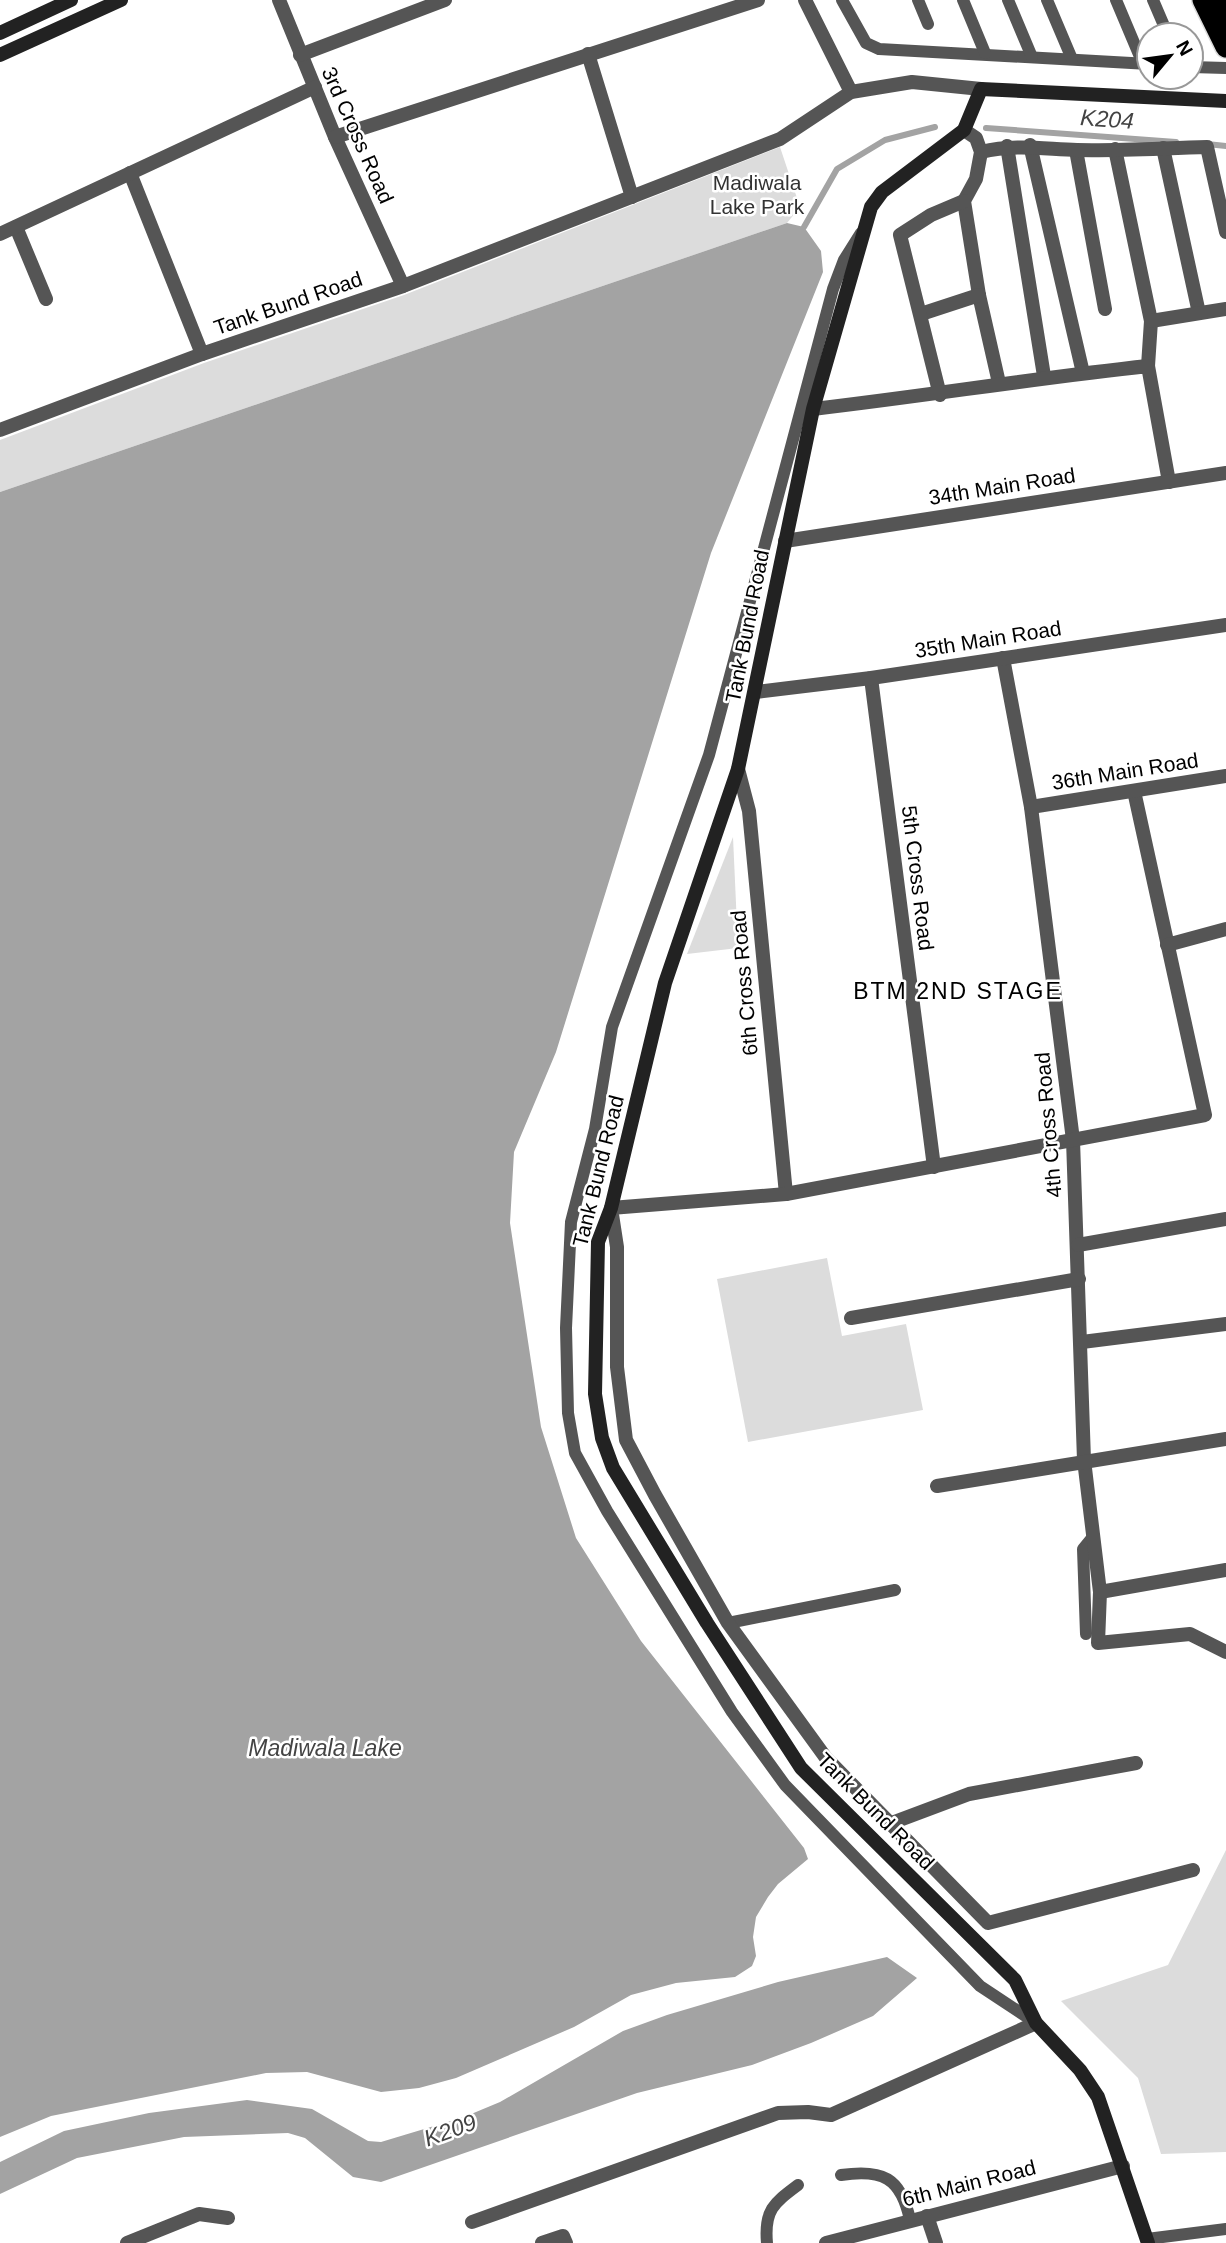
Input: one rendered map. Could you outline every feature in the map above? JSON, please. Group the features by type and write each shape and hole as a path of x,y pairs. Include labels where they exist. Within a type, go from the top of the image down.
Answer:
{"highway":[{"path":"1203,0 1226,47"}],"main road":[{"path":"0,33 71,0"},
{"path":"0,55 121,0"},
{"path":"1215,0 1226,23"},
{"path":"16,25 25,44"},
{"path":"964,130 981,89"},
{"name":"Tank Bund Road","path":"981,89 1226,101"},
{"name":"Tank Bund Road","path":"964,130 882,192 872,207 863,230 813,409 738,769 665,983 611,1208 598,1242 594,1382 602,1437 613,1468 707,1623 801,1768 1015,1980 1036,2023 1080,2070 1098,2097 1147,2241"}],"street":[{"name":"3rd Cross Road","path":"279,0 335,137 403,286"},
{"path":"300,55 445,0"},
{"path":"335,137 758,0"},
{"path":"804,0 851,92"},
{"path":"588,54 632,197"},
{"name":"Tank Bund Road","path":"0,430 202,354 403,286 780,139 851,92 912,82 981,89"},
{"path":"0,234 315,87"},
{"path":"964,130 976,138 981,152 976,179 964,201 979,295 999,383"},
{"path":"981,152 1007,146 1030,145 1076,150 1207,147 1226,232"},
{"path":"1030,145 1083,373"},
{"path":"1007,146 1044,376"},
{"path":"1163,148 1199,313"},
{"path":"1115,149 1152,321 1148,366 1169,482"},
{"path":"1076,150 1105,309"},
{"path":"130,173 202,354"},
{"path":"940,395 900,235 931,215 964,201"},
{"path":"16,226 46,299"},
{"path":"921,314 979,295"},
{"path":"1152,321 1226,309"},
{"path":"813,409 940,395 1044,376 1148,366"},
{"name":"34th Main Road","path":"785,541 1226,473"},
{"name":"35th Main Road","path":"756,692 871,678 1226,625"},
{"name":"4th Cross Road","path":"1003,658 1031,807 1073,1140 1084,1460 1100,1592 1098,1643 1190,1634 1226,1652"},
{"name":"5th Cross Road","path":"871,678 934,1167"},
{"name":"6th Cross Road","path":"738,769 749,811 786,1194"},
{"name":"36th Main Road","path":"1031,807 1226,776"},
{"path":"1133,791 1205,1115 786,1194 611,1208 617,1247 617,1367 626,1440 728,1623 826,1758 988,1923 1193,1870"},
{"path":"1167,946 1226,929"},
{"path":"1078,1245 1226,1220"},
{"path":"851,1318 1079,1279"},
{"path":"1082,1342 1226,1324"},
{"path":"937,1486 1226,1439"},
{"path":"1100,1592 1226,1570"},
{"path":"889,1824 969,1794 1136,1762"},
{"path":"472,2222 778,2113 808,2112 831,2115 1036,2023"},
{"name":"6th Main Road","path":"826,2243 1123,2166"},
{"path":"127,2243 199,2214 228,2218"},
{"path":"927,2216 936,2243"},
{"path":"542,2243 563,2236 566,2243"}],"lane":[{"path":"842,0 866,43 878,49 1135,63"},
{"path":"918,0 928,24"},
{"path":"962,0 985,53"},
{"path":"1007,0 1032,57"},
{"path":"1047,0 1072,59"},
{"path":"1116,0 1135,41"},
{"path":"1153,0 1162,21"},
{"path":"1205,67 1226,68"},
{"path":"863,230 844,260 833,289 799,408 709,755 612,1027 595,1129 571,1222 566,1328 568,1413 575,1453 607,1511 732,1712 785,1785 980,1986 1036,2023"},
{"path":"1086,1634 1083,1549 1092,1538"},
{"path":"728,1623 895,1590"},
{"path":"841,2175 866,2171 882,2174 906,2201 910,2220"},
{"path":"767,2243 765,2227 774,2203 798,2185"},
{"path":"1147,2241 1226,2229"}],"green space":[{"name":"Madiwala Lake Park","path":"780,147 800,207 787,223 0,492 0,440 204,363 404,295"},
{"path":"733,837 738,948 687,954"},
{"path":"827,1258 842,1336 906,1324 923,1410 748,1442 717,1279"},
{"path":"1226,1850 1226,2152 1161,2154 1138,2078 1061,2001 1168,1965"}],"water":[{"name":"Madiwala Lake","path":"787,223 804,227 821,251 823,272 711,553 556,1052 514,1152 510,1223 541,1427 576,1538 641,1641 804,1848 808,1859 778,1884 768,1897 756,1917 753,1937 756,1956 752,1966 735,1977 676,1983 631,1995 574,2027 456,2078 419,2088 381,2092 307,2072 266,2073 51,2116 0,2137 0,492"},
{"name":"K209","path":"887,1957 917,1978 873,2016 752,2065 637,2093 381,2182 353,2177 305,2138 288,2133 184,2137 77,2158 0,2194 0,2162 64,2131 149,2113 247,2100 312,2109 368,2141 381,2142 464,2117 500,2102 623,2031 778,1982"}],"waterway":[{"name":"K204","path":"804,227 837,169 885,140 935,127"},
{"name":"K204","path":"986,128 1176,142"},
{"name":"K204","path":"1207,144 1226,146"}],"railway":[{"path":"1224,0 1226,6"}],"district":[{"name":"BTM 2ND STAGE","path":"958,991"}]}
